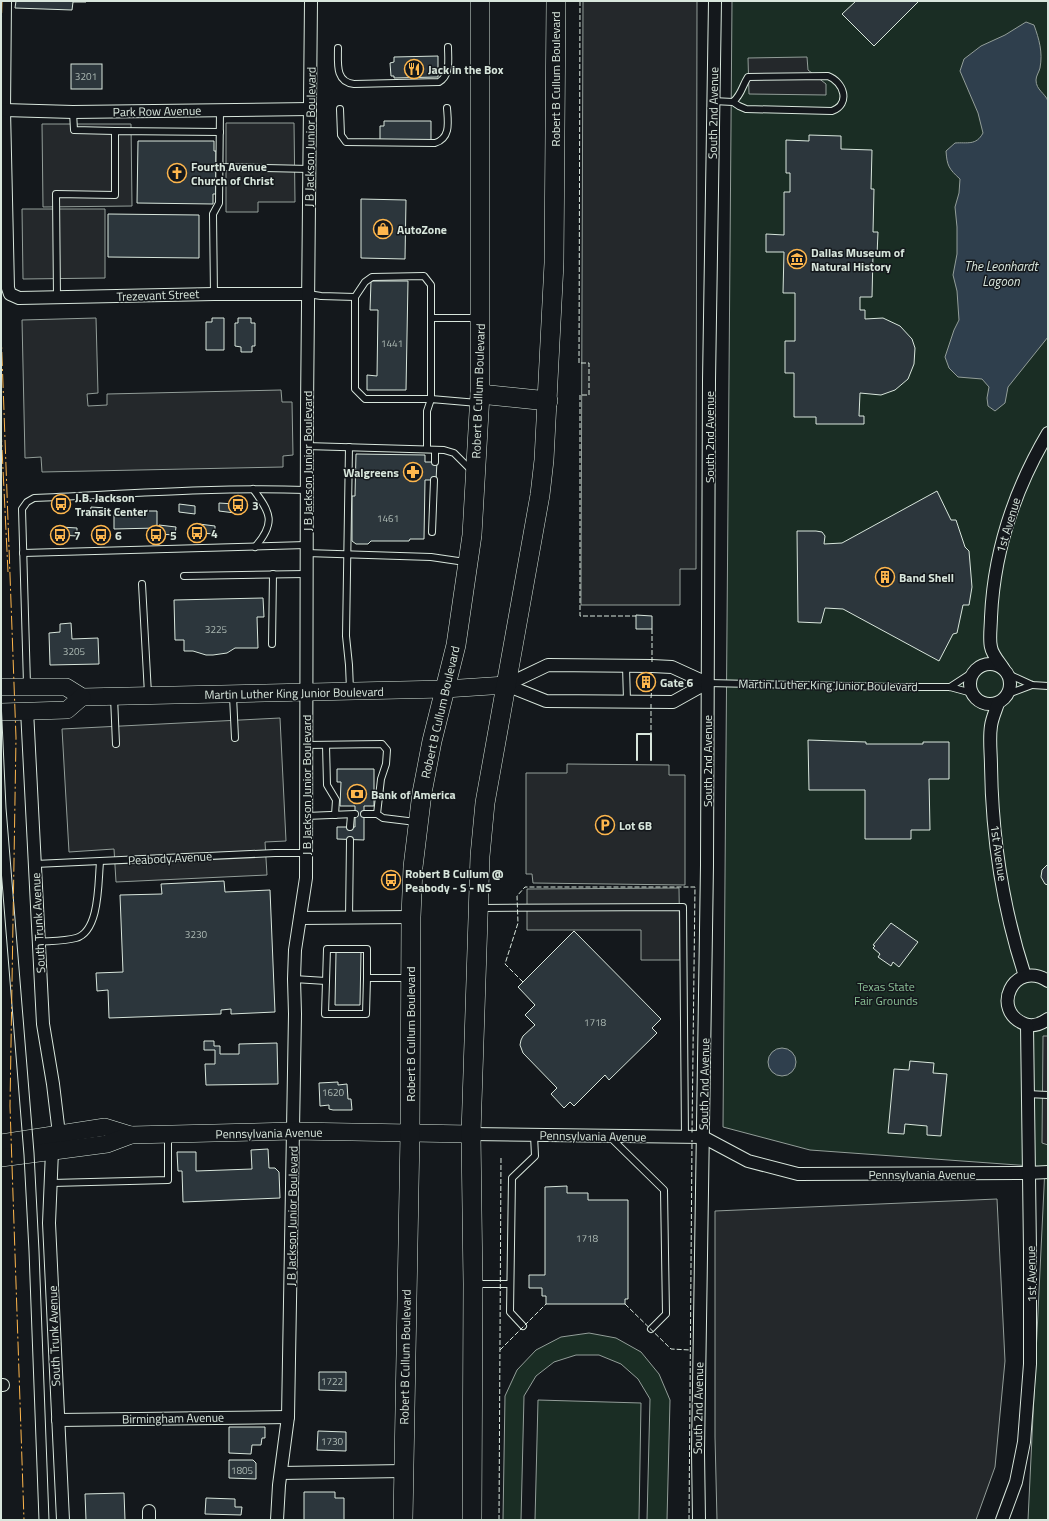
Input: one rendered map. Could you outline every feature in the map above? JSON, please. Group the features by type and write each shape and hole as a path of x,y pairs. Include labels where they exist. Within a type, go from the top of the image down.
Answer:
{"main road":[{"name":"Robert B Cullum Boulevard","path":"403,1520 410,1133 410,978 413,866 422,793 432,741 456,645 472,535 480,399 480,1"},
{"name":"Robert B Cullum Boulevard","path":"472,1520 473,1284 471,1134 480,856 485,803 540,494 544,460 554,263 556,1"},
{"path":"480,399 548,401"}],"street":[{"path":"4,110 5,1"},
{"name":"J B Jackson Junior Boulevard","path":"277,1520 288,1417 294,1131 295,950 306,878 306,446 311,1"},
{"name":"South 2nd Avenue","path":"698,1520 707,865 709,389 715,1"},
{"name":"Park Row Avenue","path":"4,110 73,112 310,109"},
{"name":"Trezevant Street","path":"4,110 8,288 10,294 19,298 214,294 308,294"},
{"name":"1st Avenue","path":"991,647 992,600 1001,545 1020,488 1029,467 1048,433"},
{"path":"991,647 1010,680 1010,687 1008,694 998,703 984,704 975,697 969,684 975,670 991,647"},
{"path":"975,670 990,663 997,665 1005,671"},
{"name":"Martin Luther King Junior Boulevard","path":"82,697 350,692 445,689 506,685 548,665 672,667 707,683"},
{"name":"Martin Luther King Junior Boulevard","path":"506,685 546,701 672,702 707,683"},
{"path":"1,687 66,687 82,697 67,710 27,710 1,712"},
{"name":"1st Avenue","path":"975,697 991,727"},
{"name":"1st Avenue","path":"998,703 991,727 991,787 995,829 1005,900 1025,976"},
{"name":"South Trunk Avenue","path":"27,710 43,1024 53,1084 59,1134"},
{"path":"300,918 411,917"},
{"path":"1046,1022 1035,1025 1027,1025 1019,1021 1013,1016 1007,1001 1008,993 1012,985 1025,976 1034,975 1042,977 1048,981"},
{"name":"1st Avenue","path":"1002,1520 1016,1482 1024,1442 1028,1403 1031,1327 1027,1025"},
{"name":"Pennsylvania Avenue","path":"1,1143 106,1127 131,1135"},
{"name":"Pennsylvania Avenue","path":"1,1158 107,1144 131,1135 294,1131 703,1137 748,1161 798,1174 1048,1172"},
{"name":"South Trunk Avenue","path":"52,1151 50,1223 63,1520"},
{"name":"Birmingham Avenue","path":"58,1420 288,1417"},
{"path":"281,1473 403,1471"}],"lane":[{"path":"338,48 338,70 342,79 346,83 354,84 439,82 446,76 448,47"},
{"path":"713,101 733,102 746,109 832,111 837,109 841,104 843,91 841,84 828,76 748,77 740,95 733,102"},
{"path":"340,109 341,135 346,142 435,143 443,139 448,131 447,108"},
{"path":"214,294 213,214 220,203 220,111"},
{"path":"73,112 74,130 220,132"},
{"path":"57,297 56,194 115,195 115,131"},
{"path":"220,167 310,169"},
{"path":"427,449 427,411 431,400 431,285 424,276 372,277 365,282 355,297 355,389 365,398 431,400 480,399"},
{"path":"308,294 355,297"},
{"path":"431,318 481,318"},
{"path":"306,446 444,450 454,453 476,475"},
{"path":"349,447 346,555 346,636 350,692"},
{"path":"435,450 435,462"},
{"path":"432,532 434,480"},
{"path":"253,489 266,506 269,519 264,536 254,547"},
{"path":"27,687 22,509 27,502 34,498 253,489 306,490"},
{"path":"23,553 254,547 306,549 346,555 431,557 469,562"},
{"path":"272,644 273,574"},
{"path":"184,576 306,574"},
{"path":"142,584 148,696"},
{"path":"626,666 627,701"},
{"path":"950,686 975,670"},
{"path":"1005,671 1032,685 1048,686"},
{"name":"Martin Luther King Junior Boulevard","path":"707,683 950,686 975,697"},
{"path":"1008,694 1032,685"},
{"path":"233,694 235,738"},
{"path":"114,696 116,744"},
{"path":"326,744 327,785 336,800 335,815"},
{"path":"307,745 382,744 387,750 386,764 381,779 377,814"},
{"path":"306,816 353,814 350,827"},
{"path":"364,814 377,814 383,818 418,822"},
{"path":"349,918 350,840"},
{"name":"Peabody Avenue","path":"34,864 275,853 306,853"},
{"path":"39,942 77,938 87,930 95,911 100,862"},
{"path":"478,908 683,907 685,1137"},
{"path":"327,949 367,949 367,978 366,1014 325,1014 327,949"},
{"path":"367,978 410,978"},
{"path":"294,979 326,981"},
{"path":"1027,1094 1048,1095"},
{"path":"52,1183 168,1180 168,1134"},
{"path":"523,1326 510,1312 512,1178 535,1156 534,1135"},
{"path":"609,1136 664,1190 666,1314 651,1329"},
{"path":"473,1284 510,1284"}],"green space":[{"name":"Texas State Fair Grounds","path":"732,1 1048,1 1048,1520 1028,1520 1045,1167 810,1150 723,1127"},
{"path":"589,1333 616,1338 641,1352 659,1374 670,1400 667,1520 647,1520 650,1399 638,1379 621,1364 599,1355 576,1355 554,1362 536,1376 524,1396 521,1520 503,1520 505,1396 517,1370 536,1350 561,1337"},
{"path":"538,1400 641,1403 639,1520 535,1520"}],"shaded area":[{"path":"583,1 697,1 696,569 680,569 680,605 581,605"},
{"path":"807,57 808,70 826,84 826,95 749,94 748,58"},
{"path":"226,123 294,123 295,202 258,202 258,212 226,212"},
{"path":"42,124 131,124 132,206 43,207"},
{"path":"22,209 105,209 105,278 23,279"},
{"path":"96,318 98,393 87,394 88,406 107,405 107,394 281,390 282,402 292,402 293,455 283,456 283,467 42,472 41,457 25,458 22,320"},
{"path":"280,718 286,841 265,842 267,875 116,882 114,849 69,852 62,729"},
{"name":"Lot 6B","path":"567,764 669,765 669,775 685,775 685,885 533,883 532,874 526,874 526,773 567,773"},
{"path":"679,888 680,960 641,960 641,930 527,930 527,889"},
{"path":"1043,1036 1048,1036 1048,1145 1042,1143"},
{"path":"997,1199 1005,1361 995,1467 976,1520 717,1520 715,1437 715,1211"}],"water":[{"name":"The Leonhardt Lagoon","path":"1026,22 1034,25 1037,35 1041,56 1040,68 1036,78 1036,83 1048,101 1048,337 1008,387 1005,403 995,411 988,406 987,398 989,387 982,379 958,377 949,368 945,357 959,320 957,291 953,275 957,254 955,207 959,193 960,179 949,167 946,151 955,143 974,142 983,133 978,113 960,71 964,59 981,46 1005,35"},
{"path":"782,1048 792,1052 796,1062 792,1072 782,1076 772,1072 768,1062 772,1052"}],"building":[{"path":"16,1 86,2 73,2 72,10 15,8"},
{"path":"856,1 919,1 874,46 842,14"},
{"name":"Jack in the Box","path":"438,56 438,77 394,78 394,76 391,76 390,63 394,62 394,57"},
{"path":"71,64 102,64 102,89 71,89"},
{"path":"384,121 431,121 431,140 380,140 380,126 384,126"},
{"path":"809,135 841,136 841,149 872,150 871,189 874,189 873,232 878,232 877,255 873,255 872,297 860,297 860,310 865,310 865,319 883,318 900,326 912,339 915,348 914,364 908,379 895,390 881,395 860,393 859,416 864,416 864,424 816,424 816,417 794,417 794,373 785,373 785,341 795,341 795,293 783,293 784,252 766,252 766,234 784,235 784,192 790,192 790,173 786,173 786,140 809,141"},
{"name":"Fourth Avenue Church of Christ","path":"138,141 214,141 214,151 216,151 216,194 213,194 213,204 137,203"},
{"name":"AutoZone","path":"361,199 406,200 405,259 361,258"},
{"path":"108,214 199,215 199,258 108,257"},
{"path":"371,281 408,281 406,390 367,390 367,375 377,376 378,310 370,310"},
{"path":"212,318 224,318 224,350 206,350 206,322 212,322"},
{"path":"238,318 251,318 251,323 255,323 255,346 252,346 252,352 241,352 241,347 235,346 235,323 238,323"},
{"name":"Walgreens","path":"356,454 425,455 425,462 437,462 436,480 425,480 424,539 410,539 409,541 371,541 368,544 356,544 352,541 352,496 355,496"},
{"name":"Band Shell","path":"937,491 951,520 956,520 965,547 969,551 972,587 969,605 963,605 957,633 953,634 939,661 843,609 825,608 821,623 798,622 797,531 822,532 825,536 824,544 842,543"},
{"path":"219,503 235,504 235,513 219,511"},
{"path":"179,504 195,506 195,514 179,512"},
{"path":"91,507 107,508 106,516 90,515"},
{"path":"157,511 157,528 114,529 114,512"},
{"path":"199,524 215,526 215,534 199,533"},
{"path":"159,525 176,527 175,535 159,534"},
{"path":"61,527 77,528 77,536 60,535"},
{"path":"263,598 264,617 257,617 258,648 235,648 227,653 206,655 193,651 184,651 184,640 175,640 174,600"},
{"path":"636,615 652,616 652,629 636,629"},
{"path":"71,623 72,639 98,638 99,664 50,665 49,633 60,632 60,624"},
{"name":"Gate 6","path":"643,674 652,674 652,689 642,689 641,678 643,678"},
{"path":"808,740 866,742 866,744 923,744 923,742 949,742 949,779 929,779 930,830 911,830 911,839 865,839 865,790 809,790"},
{"name":"Bank of America","path":"337,769 374,769 374,806 364,806 364,840 337,839 337,827 355,827 355,806 340,806 341,782 337,782"},
{"path":"1048,864 1048,885 1045,884 1041,877 1042,870"},
{"path":"224,881 225,892 270,890 275,1012 231,1014 231,1009 221,1010 221,1014 109,1018 108,990 97,991 96,973 123,972 120,895 162,894 161,884"},
{"path":"891,923 918,942 899,967 893,962 891,966 878,957 880,954 873,948 875,946 873,945"},
{"path":"574,931 661,1019 652,1028 657,1033 609,1080 605,1075 574,1106 570,1102 564,1108 551,1094 557,1088 523,1053 520,1045 521,1040 523,1036 535,1025 525,1015 535,1005 518,987"},
{"path":"336,952 361,952 360,1005 335,1005"},
{"path":"204,1041 214,1041 214,1046 220,1046 220,1054 239,1054 239,1044 277,1043 278,1084 206,1085 205,1064 215,1064 215,1050 204,1050"},
{"path":"910,1061 934,1063 933,1073 947,1074 941,1136 927,1135 927,1126 905,1124 904,1134 888,1133 894,1069 909,1070"},
{"path":"338,1082 338,1085 347,1084 348,1099 351,1099 352,1110 333,1110 329,1109 329,1105 320,1106 319,1083"},
{"path":"268,1149 269,1168 275,1168 279,1172 280,1198 183,1202 182,1171 178,1171 177,1152 196,1152 196,1171 252,1169 251,1150"},
{"path":"567,1186 567,1193 588,1193 588,1200 628,1200 628,1299 625,1299 625,1304 546,1304 546,1296 542,1296 542,1288 529,1288 529,1275 545,1275 545,1187"},
{"path":"319,1372 346,1372 346,1391 319,1390"},
{"path":"229,1427 265,1427 265,1438 262,1438 261,1445 252,1445 251,1454 229,1453"},
{"path":"318,1431 346,1432 346,1451 317,1450"},
{"path":"229,1460 253,1460 256,1463 256,1479 229,1478"},
{"path":"304,1492 335,1492 335,1498 344,1498 344,1520 304,1520"},
{"path":"124,1493 125,1520 86,1520 85,1494"},
{"path":"206,1498 235,1499 235,1507 242,1507 241,1515 205,1514"}],"tram line":[{"path":"1,700 6,808 34,1153 49,1520"},
{"path":"1,869 24,1155 39,1520"}],"fence":[{"path":"580,1 579,363 589,363 589,395 580,395 580,616 636,616"},
{"path":"652,629 652,662"},
{"path":"651,698 652,686"},
{"path":"651,704 651,734"},
{"path":"523,982 505,964 518,923 517,896 525,887 695,887 692,1134"},
{"path":"689,1520 692,1140"},
{"path":"499,1520 501,1158"},
{"path":"500,1350 546,1304"},
{"path":"625,1304 671,1349 690,1350"}],"wall":[{"path":"637,760 637,734 651,734 651,760"}],"power":[{"path":"1,35 2,1"},
{"path":"1,330 16,738 10,1106 24,1520"},
{"path":"1,428 8,572"}],"place":[{"name":"Jack in the Box","path":"414,69"},
{"name":"Fourth Avenue Church of Christ","path":"177,173"},
{"name":"AutoZone","path":"383,229"},
{"name":"Dallas Museum of Natural History","path":"797,259"},
{"name":"Walgreens","path":"413,472"},
{"name":"J.B. Jackson Transit Center","path":"61,504"},
{"name":"3","path":"238,505"},
{"name":"4","path":"197,533"},
{"name":"7","path":"60,535"},
{"name":"6","path":"101,535"},
{"name":"5","path":"156,535"},
{"name":"Band Shell","path":"885,577"},
{"name":"Gate 6","path":"646,682"},
{"name":"Bank of America","path":"357,794"},
{"name":"Lot 6B","path":"605,825"},
{"name":"Robert B Cullum @ Peabody - S - NS","path":"391,880"}]}
